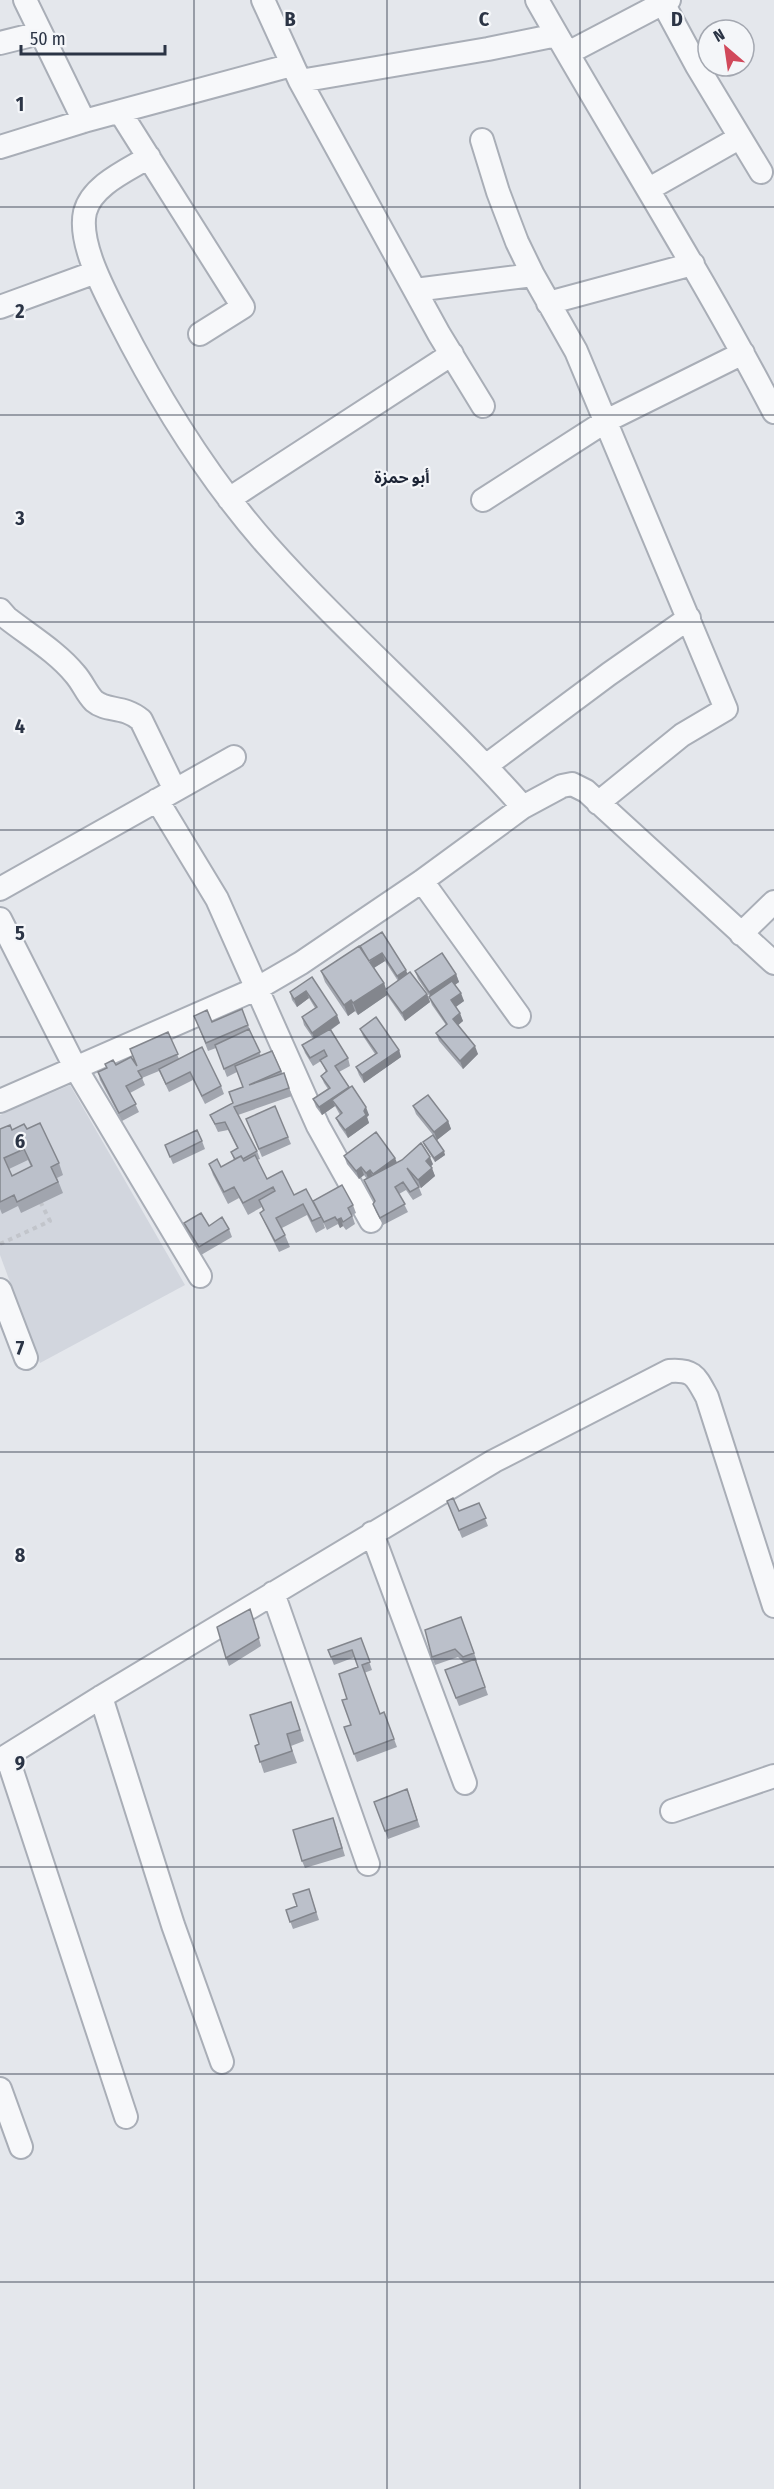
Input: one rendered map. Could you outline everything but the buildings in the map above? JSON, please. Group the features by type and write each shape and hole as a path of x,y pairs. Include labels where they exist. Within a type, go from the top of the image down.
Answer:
{"street":[{"path":"25,0 84,121"},
{"path":"263,0 296,73 415,290 483,406"},
{"path":"537,0 693,264 774,412"},
{"path":"0,147 120,112 296,73 477,51 562,44 666,2 739,138 761,172"},
{"path":"0,43 40,33"},
{"path":"120,112 192,222 243,307 200,334"},
{"path":"649,189 739,138"},
{"path":"482,140 498,192 533,276 576,351 726,709 682,735 598,803"},
{"path":"149,157 98,190 85,212 84,226 96,272 128,338 177,425 229,499 267,545 321,602 487,765 523,807"},
{"path":"549,303 693,264"},
{"path":"0,307 96,272"},
{"path":"415,290 533,276"},
{"path":"483,500 606,421 743,353"},
{"path":"229,499 452,354"},
{"path":"0,610 76,675 88,695 96,703 108,708 131,712 141,720 166,795 258,988 318,1126 371,1221"},
{"path":"487,765 689,618"},
{"path":"0,889 234,757"},
{"path":"0,1101 258,988 301,963 422,881 523,807 562,786 572,784 580,786 774,963"},
{"path":"422,881 519,1016"},
{"path":"741,934 774,902"},
{"path":"0,919 75,1067 200,1276"},
{"path":"0,1290 27,1359"},
{"path":"126,2117 4,1758 100,1697 494,1461 669,1371 685,1370 697,1378 707,1397 774,1606"},
{"path":"372,1533 465,1783"},
{"path":"273,1593 369,1864"},
{"path":"100,1697 173,1925 222,2062"},
{"path":"672,1811 774,1776"},
{"path":"0,2090 21,2147"}],"path":[{"path":"0,1244 50,1221 41,1203"}],"shaded area":[{"path":"70,1085 185,1285 40,1363 0,1255 0,1115"}],"district":[{"name":"أبو حمزة","path":"402,477"}]}
